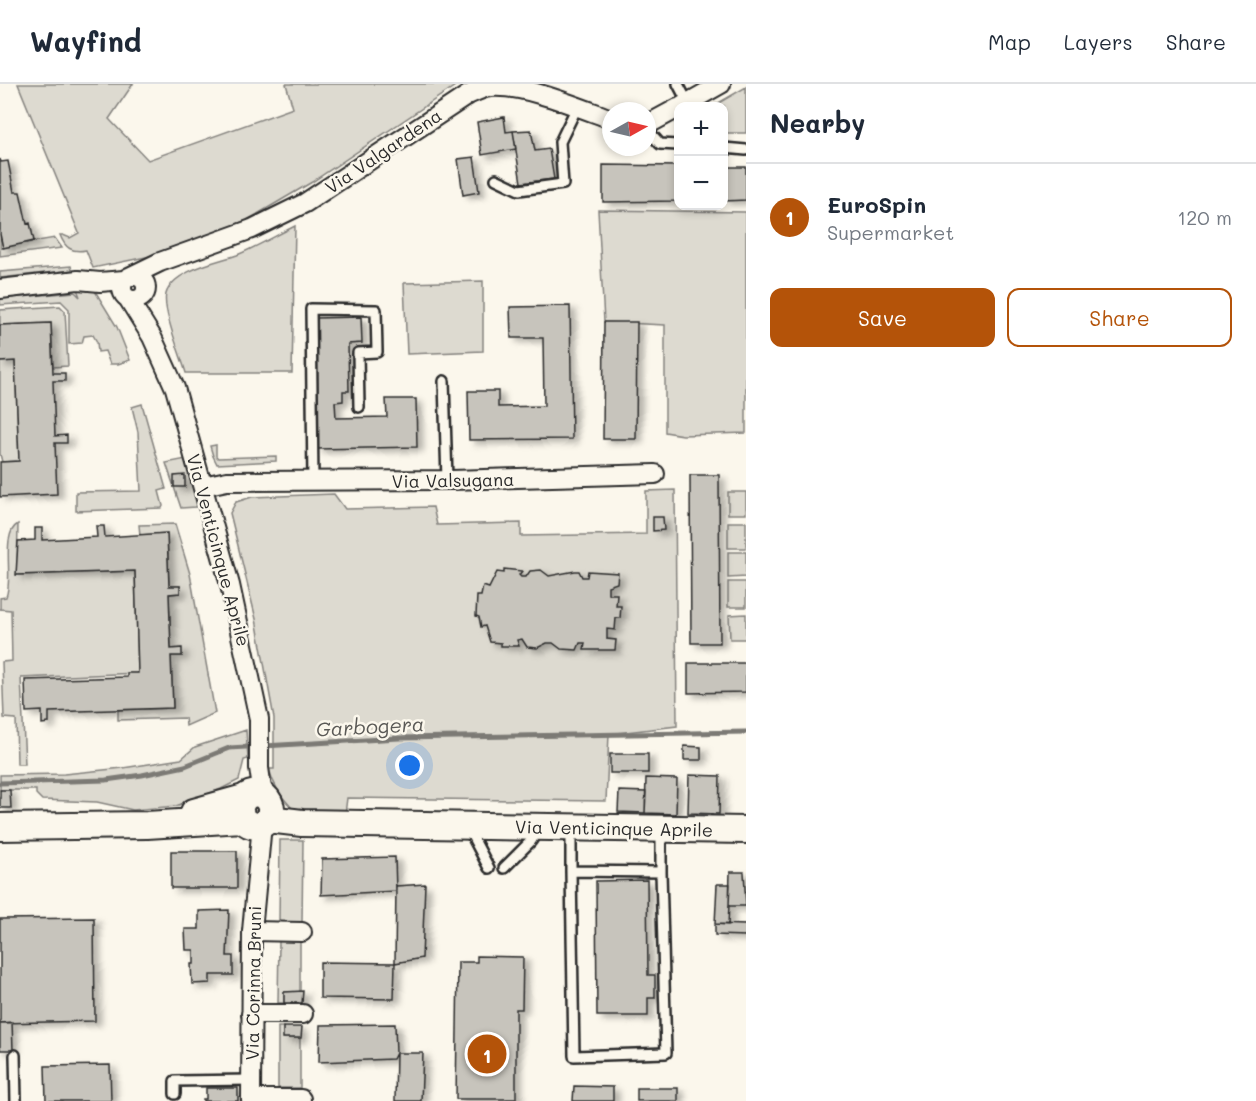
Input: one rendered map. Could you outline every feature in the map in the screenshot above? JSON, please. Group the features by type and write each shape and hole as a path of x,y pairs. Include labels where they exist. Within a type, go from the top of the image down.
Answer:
{"street":[{"path":"690,102 721,84"},
{"name":"Via Valgardena","path":"132,288 160,262 252,230 305,204 468,95 479,90 490,87 520,88 602,116"},
{"path":"656,119 674,111"},
{"path":"0,289 78,280 132,288"},
{"name":"Via Venticinque Aprile","path":"132,288 175,388 230,585 260,724 256,810 302,823 470,833 536,834 571,828 746,830"},
{"name":"Via Valsugana","path":"203,486 227,481 447,480 655,474"},
{"name":"Via Valsugana","path":"208,505 217,495 230,488 251,482"},
{"path":"0,826 147,825 256,810"},
{"name":"Via Corinna Bruni","path":"251,1100 252,931 257,866 256,810"},
{"path":"252,931 302,932"},
{"path":"251,1014 303,1014"},
{"path":"251,1100 302,1099"}],"lane":[{"path":"678,84 682,102"},
{"path":"496,178 519,190 563,184 560,142 577,107"},
{"path":"656,139 660,144 674,145"},
{"path":"728,148 746,150"},
{"path":"313,482 311,309 376,310 377,352 357,353 359,407"},
{"path":"444,381 447,480"},
{"path":"571,828 574,1056 666,1053 661,829"},
{"path":"470,833 489,868"},
{"path":"504,868 536,834"},
{"path":"571,871 661,872"},
{"path":"15,1055 16,1101"},
{"path":"174,1094 175,1081 251,1080"}],"shaded area":[{"path":"18,84 133,84 109,119 148,160 293,108 286,84 458,84 312,182 249,219 170,252 93,268 86,250 77,251 70,248 60,235 70,238 79,233"},
{"path":"746,87 746,133 728,133 728,102 720,102"},
{"path":"598,210 746,212 746,433 683,435 665,432 665,325 604,322"},
{"path":"295,226 292,373 186,373 167,311 166,294 170,286 186,273 237,255"},
{"path":"0,234 3,247 55,238 62,248 0,256"},
{"path":"71,266 72,270 0,278 0,272"},
{"path":"483,281 483,351 407,354 404,283"},
{"path":"85,288 95,291 117,327 130,360 110,364 105,351 98,352 97,342 93,335 84,336 82,343 69,344 69,309 61,301 0,305 0,299 75,292 80,297 77,289"},
{"path":"60,306 65,311 68,366 53,367 51,323 0,325 0,310"},
{"path":"15,361 19,461 2,462 0,454 0,362"},
{"path":"142,404 166,489 159,491 162,508 76,511 76,492 141,491 138,432 132,407"},
{"path":"216,445 218,458 276,456 276,461 217,464 210,446"},
{"path":"186,459 198,504 196,507 181,508 166,463"},
{"path":"675,490 677,726 609,734 606,801 347,798 345,814 292,808 284,799 269,769 274,769 274,718 256,619 230,513 236,502 252,497 334,494 345,509 433,507 437,525 521,523 521,536 646,534 646,491"},
{"path":"728,492 746,492 746,514 728,514"},
{"path":"728,522 746,522 746,548 728,548"},
{"path":"18,524 17,575 135,571 138,673 21,678 25,764 17,764 16,719 4,718 2,662 12,661 11,610 0,609 0,598 6,597 8,589 8,546 13,529"},
{"path":"175,524 190,574 215,713 186,726 185,718 118,720 118,710 173,708 171,656 182,656 181,648 171,649 169,594 180,593 180,586 169,586 167,533 140,535 139,525"},
{"path":"728,552 746,552 746,577 728,578"},
{"path":"728,582 746,582 746,607 728,607"},
{"path":"746,614 746,639 730,639 729,615"},
{"path":"246,730 248,759 244,760 239,780 176,806 133,810 97,802 42,800 36,794 36,790 0,790 0,775 64,774 181,759 195,747"},
{"path":"280,840 303,840 302,923 279,923"},
{"path":"279,941 300,941 300,992 284,992 284,1003 278,1003"},
{"path":"278,1027 283,1027 284,1038 300,1038 300,1088 278,1088"}],"building":[{"path":"504,117 506,132 513,131 516,149 482,155 477,122"},
{"path":"531,130 535,151 549,149 554,179 521,183 513,131"},
{"path":"474,157 479,192 463,195 458,159"},
{"path":"0,159 1,162 8,161 14,192 20,192 27,224 30,223 34,241 3,248 0,234"},
{"path":"603,165 674,166 674,201 603,202"},
{"path":"728,167 746,167 746,200 728,201"},
{"path":"570,306 572,439 469,440 468,391 498,391 498,407 544,406 543,338 511,338 510,307"},
{"path":"361,317 362,343 348,344 349,391 343,391 343,401 335,402 336,418 387,417 386,399 416,399 417,447 317,449 314,318"},
{"path":"604,322 637,322 636,439 603,439"},
{"path":"51,323 53,373 65,373 65,381 53,381 55,436 67,435 67,443 55,443 57,494 0,497 0,462 19,461 15,361 0,362 0,325"},
{"path":"185,475 185,487 174,487 174,476"},
{"path":"690,475 719,475 720,643 691,643"},
{"path":"653,517 663,517 664,530 653,531"},
{"path":"96,526 104,526 105,537 167,533 169,586 180,586 180,593 169,594 171,649 182,648 182,656 171,656 173,708 49,712 49,723 42,724 42,711 26,712 25,680 127,677 127,673 138,673 135,571 16,575 18,541 35,540 35,528 42,528 42,540 97,537"},
{"path":"504,569 522,571 519,575 521,577 526,577 530,571 541,570 549,576 575,571 579,571 582,577 587,577 588,571 618,573 617,583 608,586 608,594 617,594 616,606 621,606 620,618 616,618 615,630 607,629 607,639 616,640 615,650 584,650 585,643 580,643 577,650 561,649 553,643 537,648 527,647 522,639 517,640 519,646 501,646 501,643 490,642 485,626 481,627 479,617 476,616 477,596 481,596 483,586 489,588 497,572 504,573"},
{"path":"688,663 746,663 746,692 688,693"},
{"path":"684,746 701,747 701,760 684,760"},
{"path":"610,754 648,754 648,773 610,773"},
{"path":"689,775 720,776 719,814 688,813"},
{"path":"646,778 677,779 676,814 645,813"},
{"path":"0,790 10,790 11,808 0,808"},
{"path":"619,791 646,792 645,813 618,812"},
{"path":"171,851 237,851 237,888 171,888"},
{"path":"395,857 396,891 321,895 322,859"},
{"path":"730,872 744,872 746,906 729,906"},
{"path":"647,880 648,975 655,975 655,998 648,998 648,1016 597,1016 596,881"},
{"path":"425,884 422,958 395,963 396,886"},
{"path":"717,884 730,884 728,925 715,924"},
{"path":"229,910 227,956 233,956 233,975 210,975 210,983 192,984 191,964 194,964 194,950 186,950 185,929 199,929 199,911"},
{"path":"94,918 95,1021 0,1023 0,919"},
{"path":"715,924 746,925 746,936 715,935"},
{"path":"477,956 523,957 522,1009 516,1009 516,1099 456,1099 458,962 477,962"},
{"path":"320,962 395,963 394,999 320,998"},
{"path":"303,991 302,1003 284,1003 284,992"},
{"path":"12,1022 13,1050 0,1050 0,1023"},
{"path":"395,1024 396,1053 393,1059 319,1062 320,1025"},
{"path":"283,1027 302,1027 301,1038 283,1038"},
{"path":"396,1053 423,1053 421,1101 395,1101"},
{"path":"110,1065 111,1101 46,1101 45,1066"},
{"path":"574,1086 613,1087 613,1101 573,1101"},
{"path":"206,1088 238,1088 238,1101 203,1101 206,1099"},
{"path":"637,1088 678,1088 678,1101 637,1101"}],"waterway":[{"name":"Garbogera","path":"0,783 106,780 142,775 185,766 229,748 399,738 746,732"}],"place":[{"name":"EuroSpin","path":"487,1054"}]}
